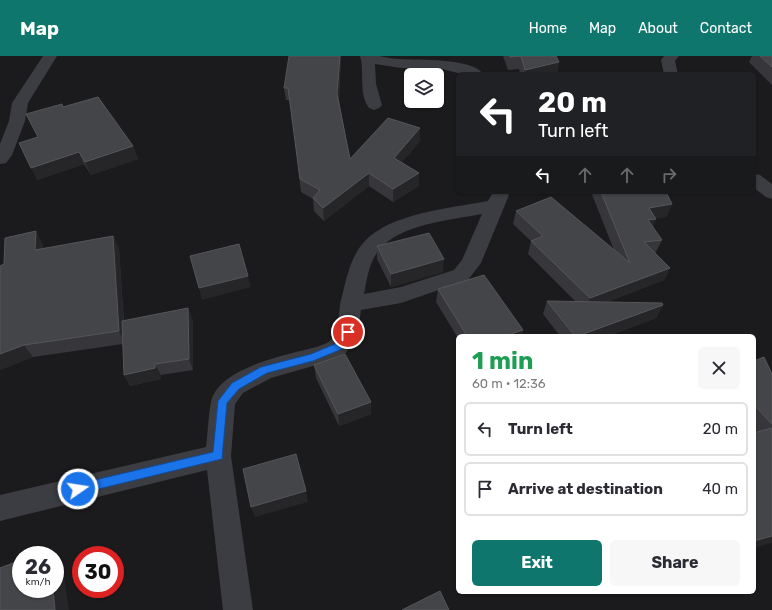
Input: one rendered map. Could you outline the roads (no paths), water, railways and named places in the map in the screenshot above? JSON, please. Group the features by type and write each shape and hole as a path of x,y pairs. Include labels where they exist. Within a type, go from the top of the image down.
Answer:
{"street":[{"path":"0,159 4,155 17,121 20,103 50,56"},
{"path":"671,72 668,60 672,56"},
{"path":"374,105 369,84 367,57 381,62 451,66 470,72"},
{"path":"756,181 772,193"},
{"path":"351,304 400,295 434,286 460,275 471,263 499,199"},
{"path":"238,610 218,456 223,401 235,386 264,370 313,357 338,347 348,332 351,304 359,269 370,247 384,234 411,223 499,199"},
{"path":"0,508 218,456"}]}
